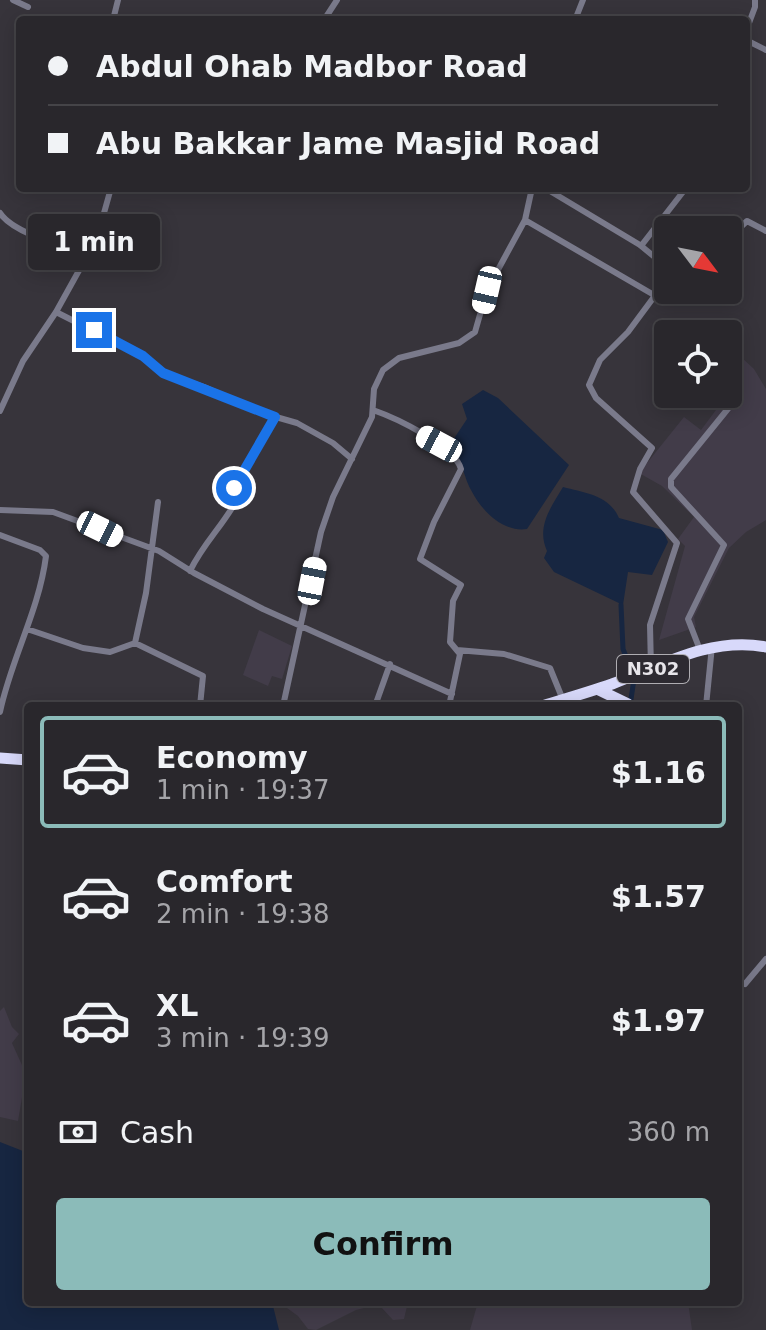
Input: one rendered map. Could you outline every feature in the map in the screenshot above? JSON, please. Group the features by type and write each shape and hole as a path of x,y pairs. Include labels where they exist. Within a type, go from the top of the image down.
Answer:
{"highway":[{"name":"N302","path":"556,702 707,648 749,644 766,647"},
{"path":"597,689 624,702"},
{"path":"0,758 24,760"}],"street":[{"path":"13,0 28,7"},
{"path":"750,20 755,0"},
{"path":"0,411 23,361 56,312 97,238 110,192"},
{"path":"284,702 321,532 373,410 374,389 383,370 399,358 459,343 475,332 487,290 525,220 531,192"},
{"path":"552,192 654,257"},
{"path":"641,246 683,192"},
{"path":"0,213 6,222 22,230 88,254"},
{"path":"525,220 654,295 628,332 600,360 589,385 596,398 652,448 636,476 633,492 677,543 650,625 651,669"},
{"path":"742,226 747,221 766,231"},
{"path":"56,312 143,356 163,373 314,431 352,459"},
{"path":"706,702 707,648 688,619 724,545 671,487 671,479 729,408"},
{"path":"373,410 454,454 461,469 434,522 420,559 460,583 453,601 450,642 460,654 450,702"},
{"path":"190,571 207,538 223,524 233,508 239,496 234,488 275,417"},
{"path":"135,643 146,593 158,502"},
{"path":"0,510 53,512 150,548 301,626 452,694"},
{"path":"0,535 40,550 46,556 27,629 6,684 0,712"},
{"path":"27,629 83,648 110,652 135,643 203,676 200,702"},
{"path":"457,650 504,654 550,668 563,700"},
{"path":"376,702 390,664"},
{"path":"745,984 766,959"}],"shaded area":[{"path":"742,358 754,369 766,389 766,520 746,532 729,548 694,617 696,627 659,640 685,546 678,539 694,517 662,486 639,473 684,417 701,430 718,408 742,408"},
{"path":"259,630 292,646 282,679 272,676 268,686 243,675"},
{"path":"4,1007 12,1027 19,1034 12,1043 24,1070 18,1121 0,1117 0,1011"},
{"path":"372,1306 356,1310 316,1330 308,1329 287,1308"},
{"path":"372,1306 407,1306 404,1319 393,1320 381,1307"},
{"path":"477,1306 689,1306 692,1330 470,1330"}],"water":[{"path":"483,390 498,398 569,465 527,529 501,524 487,512 471,490 452,449 453,440 467,419 462,404"},
{"path":"563,487 603,500 619,518 663,530 668,542 652,575 628,572 623,605 554,572 544,558 547,551 544,525"},
{"path":"0,1142 24,1151 24,1306 273,1306 279,1330 0,1330"}],"waterway":[{"path":"621,605 623,649 629,664"},
{"path":"631,702 634,679"}],"route":[{"path":"94,330 143,356 163,373 275,417 234,488"}]}
